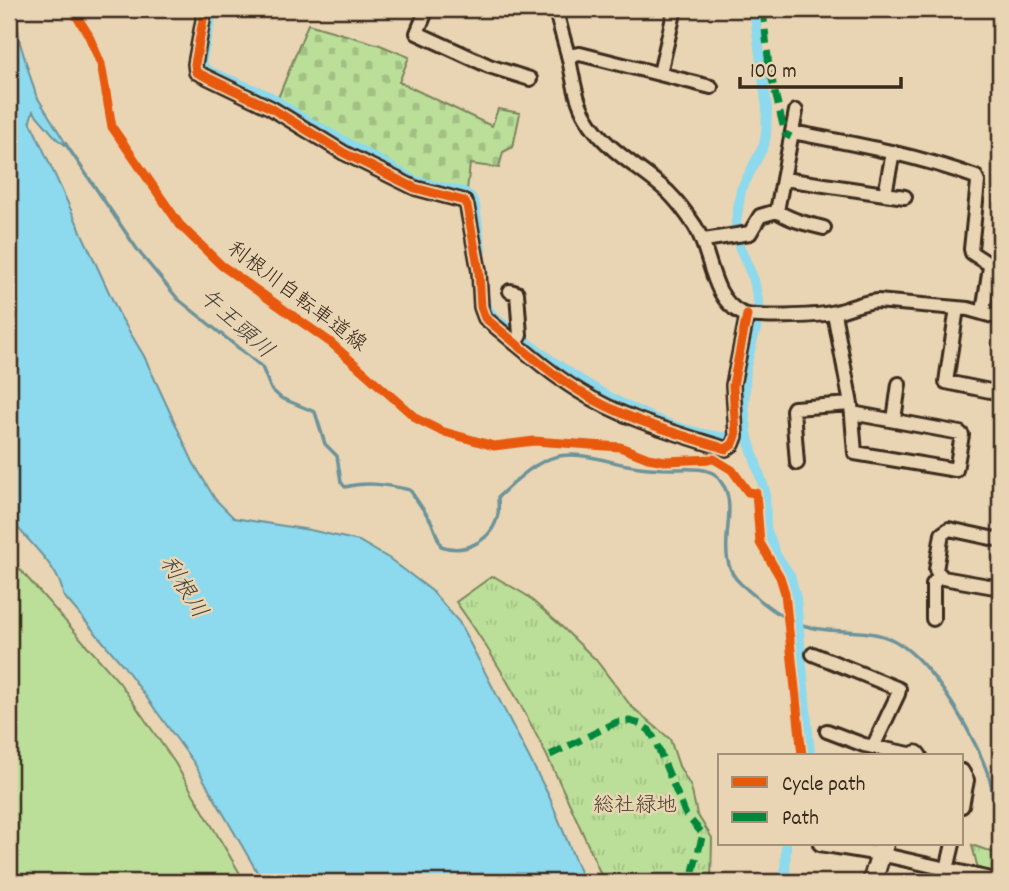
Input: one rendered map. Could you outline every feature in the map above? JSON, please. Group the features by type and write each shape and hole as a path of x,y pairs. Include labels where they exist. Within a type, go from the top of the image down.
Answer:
{"street":[{"path":"205,9 195,64 196,72 271,108 371,167 415,188 464,201 478,261 482,313 485,318 549,371 601,403 670,432 726,449 733,444 736,436 733,385 749,315"},
{"path":"427,9 417,33 489,66 530,79"},
{"path":"556,9 581,108 590,123 623,157 676,200 704,240 722,297 728,304 749,315 815,315 834,313 864,302 877,301 957,308 984,312 1000,318"},
{"path":"660,73 675,9"},
{"path":"568,56 580,54 711,87"},
{"path":"777,211 796,111"},
{"path":"792,132 924,159 976,177 971,249 972,253 990,267 984,312"},
{"path":"885,194 893,152"},
{"path":"784,179 905,197"},
{"path":"704,240 747,234 753,231 760,216 777,211"},
{"path":"777,211 779,214 792,216 796,221 824,228"},
{"path":"510,291 517,293 520,335 516,344"},
{"path":"957,308 946,382 1000,393"},
{"path":"797,463 794,408 852,409 962,435 956,470 855,453 852,409 834,313"},
{"path":"894,420 899,384"},
{"path":"1000,540 949,529 942,534 936,570 943,578 1000,588"},
{"path":"933,619 933,584 940,575"},
{"path":"813,654 899,689 873,747"},
{"path":"827,731 873,747 907,754"},
{"path":"964,774 967,785 964,798"},
{"path":"845,846 882,849 945,876 1000,881"},
{"path":"945,876 952,846"},
{"path":"872,882 882,849"}],"green space":[{"path":"308,24 380,45 409,57 399,82 492,126 498,109 520,113 513,147 503,152 499,168 470,164 467,190 417,178 278,98"},
{"path":"9,557 119,682 175,763 245,882 9,882"},
{"name":"総社緑地","path":"491,577 526,595 559,624 596,660 631,706 670,739 679,766 691,787 697,814 712,838 711,882 604,882 538,738 500,668 456,602"},
{"path":"972,845 1000,855 1000,874 978,869"}],"water":[{"name":"利根川","path":"9,9 15,9 20,43 36,95 68,147 57,139 33,111 30,121 119,314 144,356 193,462 215,499 234,518 359,541 390,559 432,591 459,622 549,796 584,882 263,882 194,763 123,665 63,595 61,585 49,564 9,517"}],"waterway":[{"path":"213,9 201,62 206,70 269,96 299,116 416,181 464,192 471,197 475,205 481,251"},
{"path":"754,9 767,108 764,145 741,190 736,222 739,246 754,280 759,306 746,366 744,407 748,439 765,491 766,528 776,555 790,575 796,598 810,754"},
{"name":"午王頭川","path":"65,143 139,252 178,299 262,367 271,389 281,398 315,412 325,444 337,456 341,482 345,487 369,484 410,490 431,521 441,546 468,547 484,538 495,523 498,497 518,478 550,458 584,456 645,468 712,472 725,488 728,499 727,550 733,574 761,601 792,621 815,628 887,637 910,651 953,705 977,747 991,784 995,823 1000,835"},
{"path":"486,302 497,319 538,351 593,388 623,404 685,429 748,439"},
{"path":"785,882 786,846"}],"marked path":[{"path":"765,9 769,67 785,134 791,137"},
{"path":"550,755 617,722 630,721 649,730 686,815 703,834 690,882"}],"cycle path":[{"name":"利根川自転車道線","path":"72,9 88,34 101,64 112,127 180,225 221,265 330,342 417,419 441,431 494,446 534,441 620,447 648,458 665,461 714,459 732,470 748,492 756,493 760,543 780,577 785,593 802,754"},
{"path":"205,9 195,64 196,72 271,108 344,153 415,188 464,201 479,271 481,307 485,318 554,374 596,401 650,424 726,449 733,444 736,436 733,385 747,315"}]}
